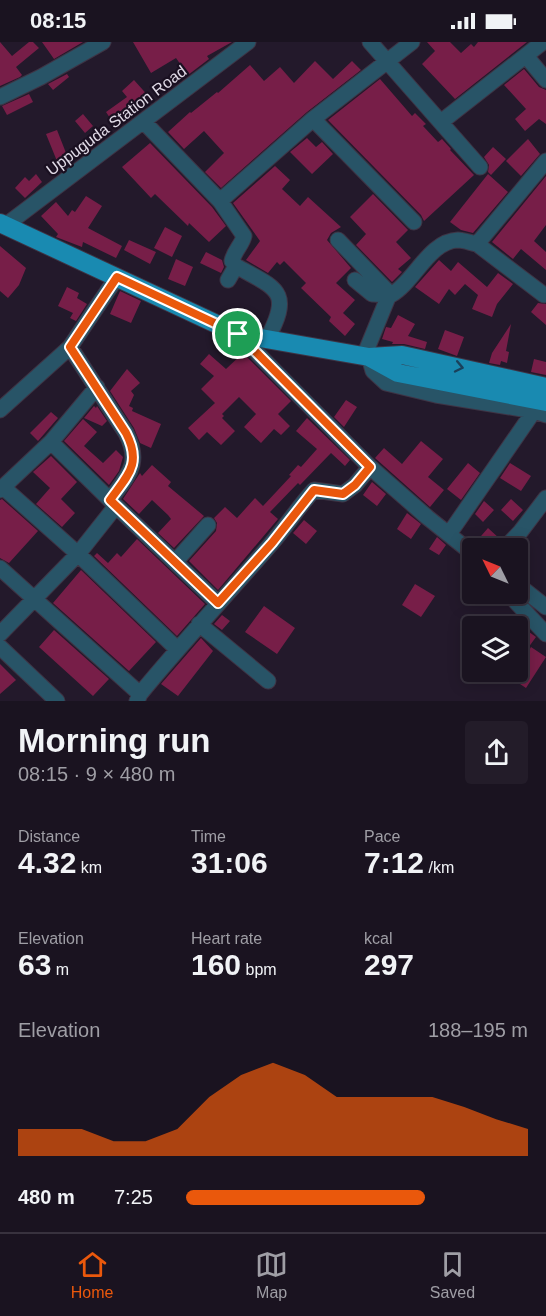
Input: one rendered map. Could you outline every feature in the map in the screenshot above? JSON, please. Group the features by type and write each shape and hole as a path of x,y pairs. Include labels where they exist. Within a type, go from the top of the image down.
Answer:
{"main road":[{"path":"3,224 238,334 400,364 546,387"},
{"path":"400,364 542,410"}],"street":[{"path":"0,97 42,77 102,42"},
{"name":"Uppuguda Station Road","path":"3,224 144,122 248,42"},
{"path":"370,42 480,167"},
{"path":"220,201 313,119 412,42"},
{"path":"441,122 543,42"},
{"path":"525,56 546,80"},
{"path":"313,119 414,222"},
{"path":"144,122 220,201 244,236 232,261 236,266 273,286 280,301 278,319 267,339"},
{"path":"477,244 546,161"},
{"path":"338,240 390,295"},
{"path":"449,534 542,410 435,394 386,382 374,371 367,357 390,295 409,280 438,246 458,240 477,244 545,295"},
{"path":"228,280 236,266"},
{"path":"0,410 70,347 117,277"},
{"path":"355,280 372,294 390,295"},
{"path":"238,334 370,467 462,545"},
{"path":"0,634 78,554 113,503 130,472 133,460 133,447 70,347"},
{"path":"97,387 51,442 2,488 78,554 177,649"},
{"path":"51,442 218,603"},
{"path":"0,568 138,698 177,649 272,543 314,490 343,494 355,485 370,467"},
{"path":"514,538 546,498"},
{"path":"175,562 208,525"},
{"path":"528,593 546,607"},
{"path":"518,604 546,634"},
{"path":"199,624 268,681"},
{"path":"0,647 57,701"}],"building":[{"path":"0,42 12,56 29,42 33,42 39,48 16,67 22,75 20,77 0,86"},
{"path":"42,42 83,42 54,59"},
{"path":"133,42 232,42 207,56 209,59 188,75 176,58 151,73"},
{"path":"427,42 450,42 461,53 471,44 474,47 478,42 527,42 455,99 422,64 435,51"},
{"path":"315,61 333,79 352,61 361,70 307,112 221,188 205,172 224,153 204,131 184,149 168,132 250,65 264,81 280,67 294,83"},
{"path":"524,69 539,87 546,90 546,124 539,119 525,131 515,119 526,109 504,85"},
{"path":"67,74 69,77 53,90 48,84"},
{"path":"380,79 412,116 415,113 426,124 423,126 438,142 442,139 474,175 424,221 421,215 328,120"},
{"path":"134,80 151,99 138,110 136,108 114,124 106,112 127,97 122,91"},
{"path":"29,94 33,102 7,115 2,106"},
{"path":"83,114 93,126 85,133 75,121"},
{"path":"57,130 68,158 59,166 46,134"},
{"path":"307,138 316,147 322,142 333,154 312,174 290,152"},
{"path":"528,139 540,154 521,176 506,161"},
{"path":"150,143 212,207 226,226 209,242 189,223 188,226 155,194 151,198 122,167"},
{"path":"493,147 506,159 491,175 484,157"},
{"path":"275,166 290,180 282,189 300,206 308,197 341,227 331,233 327,240 351,268 336,283 355,300 343,313 355,324 345,336 329,321 331,317 301,288 306,283 284,261 280,265 277,262 268,273 246,260 260,241 233,203"},
{"path":"36,174 42,182 25,198 15,188 25,177 29,181"},
{"path":"488,174 508,192 473,233 461,230 450,222"},
{"path":"546,176 546,225 534,241 546,252 546,270 521,249 513,259 492,242"},
{"path":"373,194 408,230 396,242 411,258 398,269 402,272 392,282 356,245 366,234 350,217"},
{"path":"86,196 102,206 88,228 122,246 116,258 83,242 82,247 56,237 58,234 41,216 56,202 68,216 72,210 75,212"},
{"path":"165,227 182,236 172,257 154,248"},
{"path":"129,240 156,252 150,264 124,250"},
{"path":"0,246 26,268 19,285 8,298 0,291"},
{"path":"206,252 222,260 224,267 221,273 200,263"},
{"path":"176,259 193,267 185,286 168,279"},
{"path":"439,260 451,271 458,262 487,287 498,273 513,284 497,304 492,317 472,309 478,295 465,284 455,295 449,289 439,304 415,287"},
{"path":"67,287 79,293 77,298 87,304 76,321 70,318 73,313 58,306"},
{"path":"120,291 141,301 131,323 110,314"},
{"path":"538,303 546,304 546,325 531,312"},
{"path":"398,315 415,324 408,336 427,342 425,349 392,344 393,342 382,339 386,327 391,328"},
{"path":"511,324 506,351 509,352 507,363 501,361 500,365 489,363 492,353"},
{"path":"445,330 464,337 457,356 438,349"},
{"path":"243,353 291,401 278,414 290,426 281,435 274,429 261,443 244,427 256,414 239,397 222,414 224,416 222,418 235,431 221,445 207,432 199,440 188,428 215,403 201,389 214,376 200,364 209,354 226,369"},
{"path":"534,359 546,362 546,375 531,372"},
{"path":"127,369 140,383 131,391 134,395 129,406 133,408 132,411 161,424 151,448 140,443 134,428 110,391"},
{"path":"346,400 357,407 344,427 334,417"},
{"path":"94,406 96,408 97,406 107,421 102,426 84,418"},
{"path":"51,412 58,418 38,441 30,433"},
{"path":"307,418 350,460 345,466 331,453 300,485 298,483 270,512 278,519 218,590 189,561 216,531 217,523 214,518 225,507 237,518 255,498 263,506 291,476 289,475 298,465 301,467 317,449 296,431"},
{"path":"83,419 97,432 84,446 103,463 116,450 123,457 119,471 109,485 64,441"},
{"path":"421,441 443,459 428,477 444,490 430,507 375,458 384,448 402,464"},
{"path":"51,456 77,482 61,499 75,513 62,527 36,504 50,488 33,472"},
{"path":"468,463 480,473 461,500 447,489"},
{"path":"510,463 531,476 521,491 500,478"},
{"path":"152,465 171,482 168,486 204,516 174,548 158,533 171,519 168,515 152,500 139,514 123,499 140,473 142,476"},
{"path":"372,482 386,494 377,506 363,495"},
{"path":"2,499 38,531 9,563 0,558 0,500"},
{"path":"511,499 523,510 513,521 501,510"},
{"path":"484,501 494,510 483,522 475,514"},
{"path":"407,513 421,524 411,539 397,529"},
{"path":"304,520 317,531 306,544 293,533"},
{"path":"488,528 499,538 479,538"},
{"path":"437,537 446,545 439,555 429,549"},
{"path":"137,539 205,604 177,636 94,556 97,553 108,563 117,553 121,557"},
{"path":"81,570 156,642 129,671 53,603"},
{"path":"415,584 435,596 421,617 402,605"},
{"path":"264,606 295,628 277,654 245,632"},
{"path":"222,615 230,621 222,630 214,624"},
{"path":"54,630 109,679 93,696 39,647"},
{"path":"528,631 536,637 528,648"},
{"path":"201,638 213,651 178,696 161,684"},
{"path":"531,647 546,657 526,688 517,682 528,682 528,652"},
{"path":"0,664 16,680 0,694"}],"route":[{"path":"117,277 238,334 370,467 355,485 343,494 314,490 272,543 218,603 110,500 130,472 133,447 70,347 117,277"}]}
